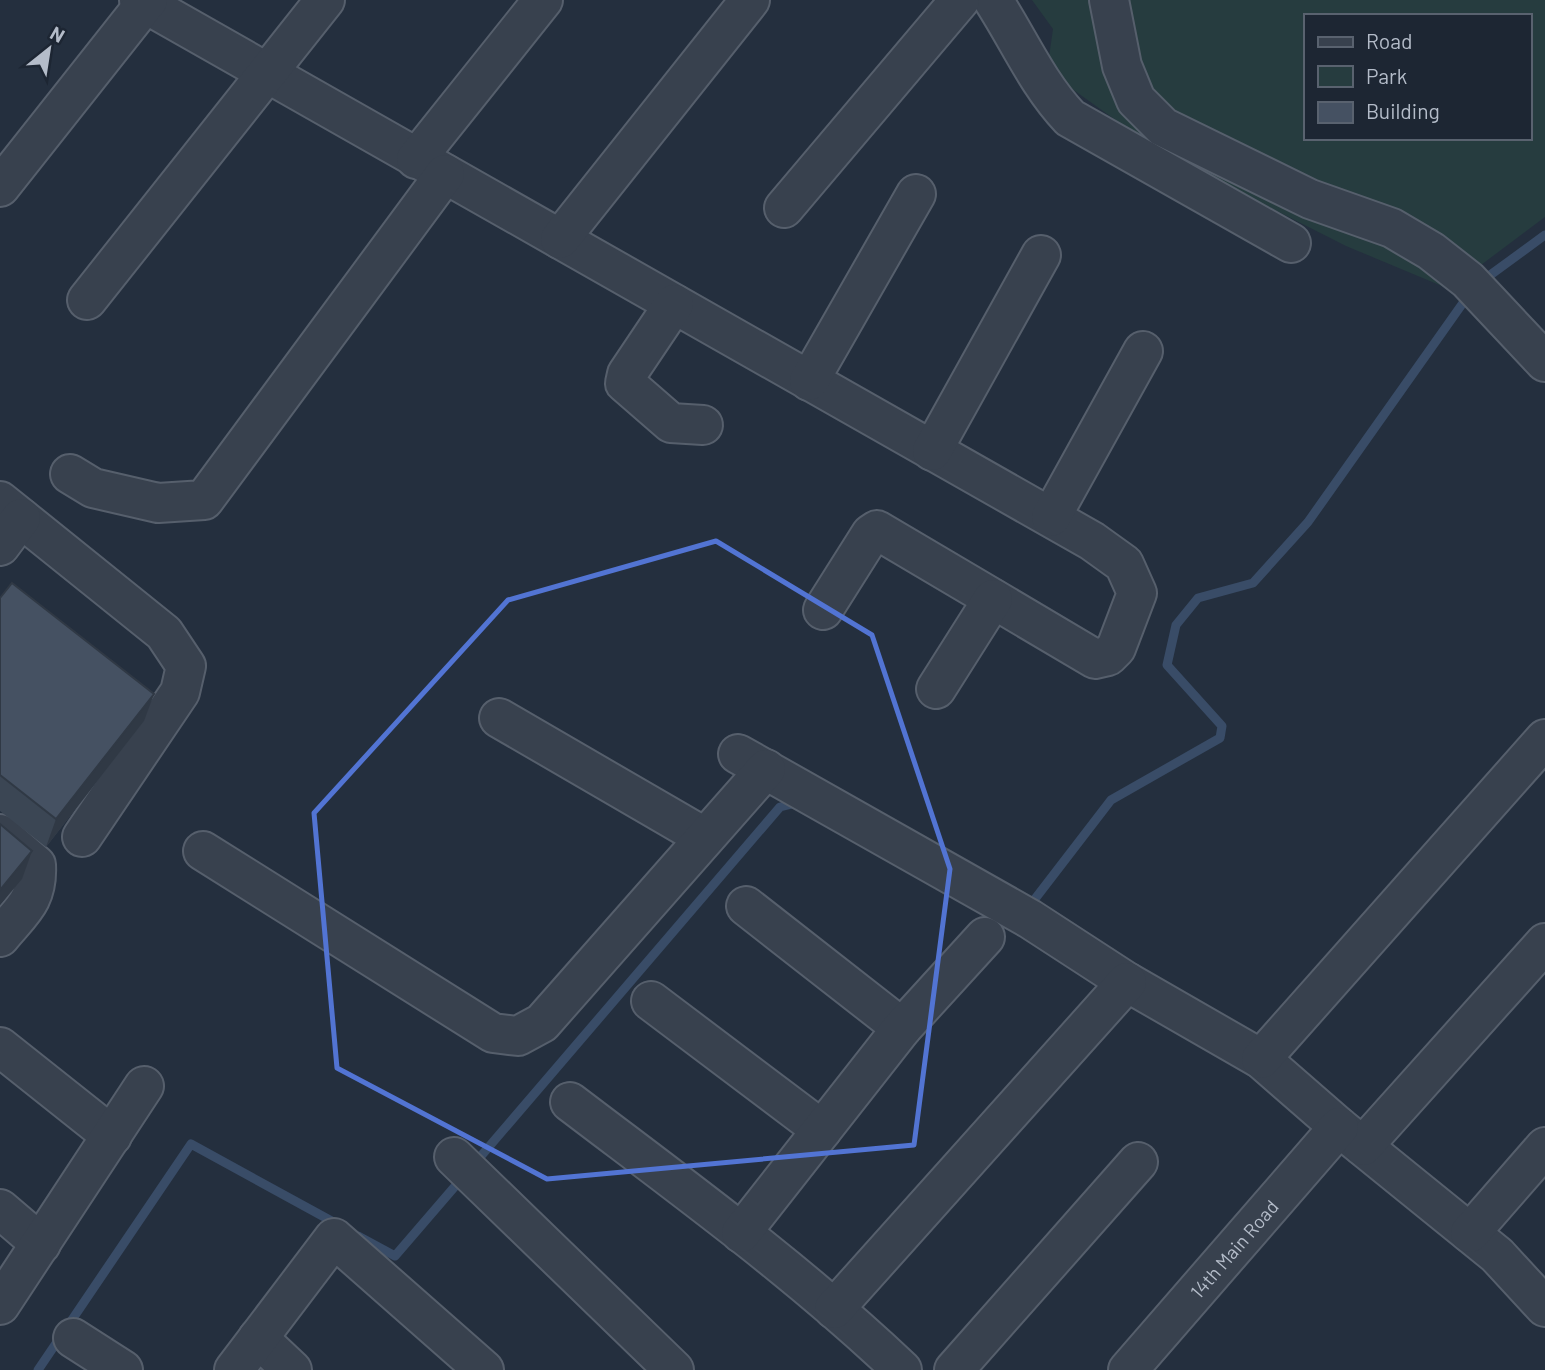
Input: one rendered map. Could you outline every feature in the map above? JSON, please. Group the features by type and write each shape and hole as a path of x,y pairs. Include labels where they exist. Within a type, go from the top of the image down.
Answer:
{"street":[{"path":"87,300 326,0"},
{"path":"69,474 93,488 158,503 204,500 543,0"},
{"path":"560,239 750,0"},
{"path":"784,208 960,0"},
{"path":"993,0 1035,74 1051,98 1070,118 1291,243"},
{"path":"1109,0 1122,66 1136,100 1163,127 1310,199 1392,228 1431,251 1476,288 1545,362"},
{"path":"0,187 144,1 266,73 1092,541 1124,564 1137,593 1116,648 1108,656 1096,659 877,530 871,534 823,610"},
{"path":"809,381 916,194"},
{"path":"932,450 1041,255"},
{"path":"674,304 627,374 625,383 671,423 703,425"},
{"path":"1051,517 1143,351"},
{"path":"7,522 164,633 186,666 180,692 82,838"},
{"path":"936,689 993,599"},
{"path":"499,718 704,837"},
{"path":"1261,1059 1545,739"},
{"path":"203,851 493,1033 518,1036 542,1023 704,837 752,761 1030,919 1127,982 1261,1059 1351,1137 1497,1255 1545,1307"},
{"path":"0,834 36,865 37,884 32,898 0,937"},
{"path":"746,906 902,1028"},
{"path":"741,1233 902,1028 985,937"},
{"name":"14th Main Road","path":"1128,1370 1351,1137 1545,943"},
{"path":"834,1309 1127,982"},
{"path":"651,1001 822,1130"},
{"path":"0,1047 112,1136"},
{"path":"0,1306 144,1086"},
{"path":"570,1102 741,1233 858,1328 902,1370"},
{"path":"1470,1233 1545,1147"},
{"path":"454,1157 674,1370"},
{"path":"954,1370 1138,1162"},
{"path":"0,1209 41,1244"},
{"path":"234,1370 334,1238 484,1370"},
{"path":"73,1338 123,1370"},
{"path":"258,1338 292,1370"}],"highlighted area":[{"path":"716,541 872,635 950,869 914,1145 547,1179 337,1068 314,813 508,600"}],"green space":[{"path":"1032,0 1545,0 1545,217 1449,289 1346,246 1159,151 1047,71 1053,29"}],"building":[{"path":"12,583 154,694 56,819 0,775 0,598"},
{"path":"0,824 32,851 0,890"}],"waterway":[{"path":"1482,281 1545,235"},
{"path":"1028,908 1111,800 1220,738 1222,726 1167,665 1176,625 1198,598 1253,583 1308,522 1470,293"},
{"path":"475,1163 780,807 800,802"},
{"path":"38,1370 191,1144 337,1224"},
{"path":"358,1236 395,1256 463,1177"}]}
